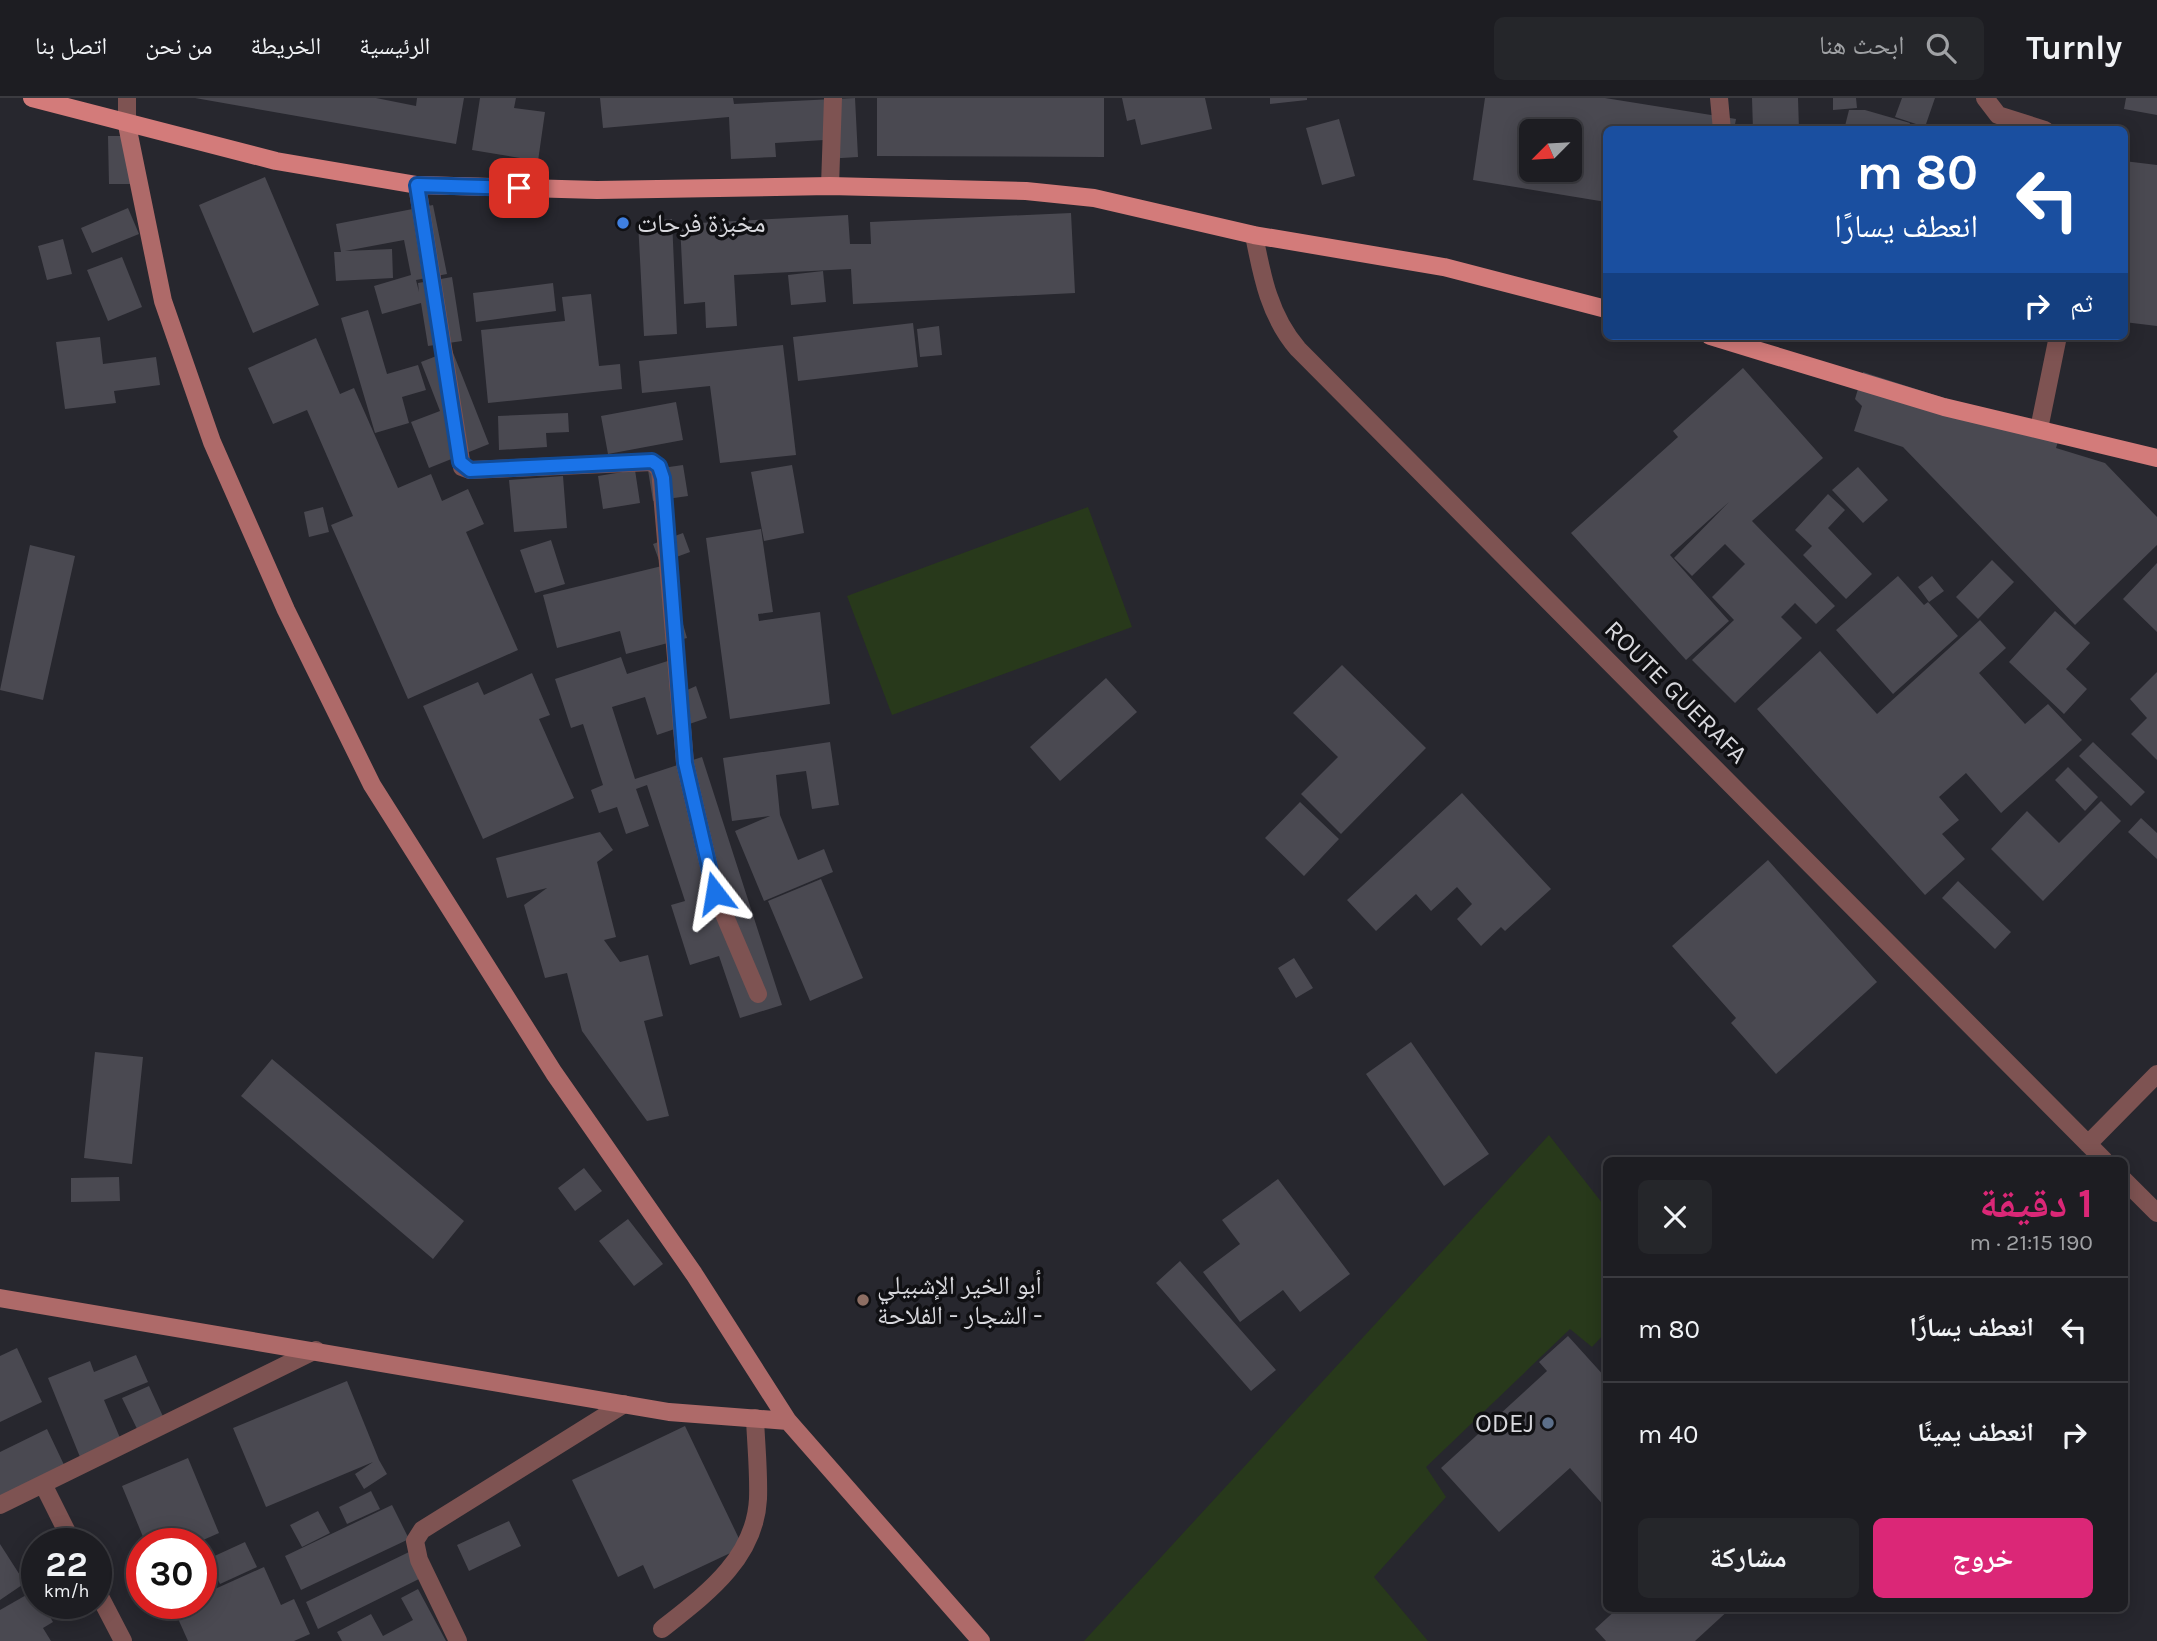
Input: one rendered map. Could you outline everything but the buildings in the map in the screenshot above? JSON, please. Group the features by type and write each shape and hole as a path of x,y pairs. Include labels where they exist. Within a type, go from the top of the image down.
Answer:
{"main road":[{"path":"32,98 276,162 417,185 597,190 830,186 1026,191 1094,198 1254,235 1444,267 1603,308"},
{"path":"1723,340 1944,407 2157,458"}],"street":[{"path":"127,98 127,125 163,301 212,442 286,610 372,785 554,1073 694,1273 788,1421 981,1641"},
{"path":"830,186 833,98"},
{"path":"1720,98 1722,126"},
{"path":"1985,98 1997,115 2032,126"},
{"path":"417,185 462,467 470,470 652,461 660,470 685,763 715,893 758,994"},
{"name":"ROUTE GUERAFA","path":"1254,235 1263,284 1274,312 1298,349 2101,1157"},
{"path":"2039,429 2057,340"},
{"path":"2088,1144 2157,1074"},
{"path":"2128,1184 2157,1213"},
{"path":"0,1298 669,1412 788,1421"},
{"path":"0,1504 316,1350"},
{"path":"458,1641 419,1560 415,1541 422,1530 624,1404"},
{"path":"662,1629 710,1591 734,1565 751,1534 758,1501 755,1418"},
{"path":"43,1484 65,1528"},
{"path":"111,1619 122,1641"}],"green space":[{"path":"1088,507 1132,627 892,715 847,596"},
{"path":"1549,1135 1603,1204 1603,1335 1592,1347 1570,1329 1426,1467 1446,1497 1374,1577 1428,1641 1084,1641"}],"place":[{"name":"مخبزة فرحات","path":"623,223"},
{"name":"أبو الخير الإشبيلي الشجار - الفلاحة -","path":"863,1300"},
{"name":"ODEJ","path":"1548,1423"}],"route":[{"path":"519,188 417,185 460,462 462,467 470,470 652,461 659,466 663,478 685,763 715,893"}]}
